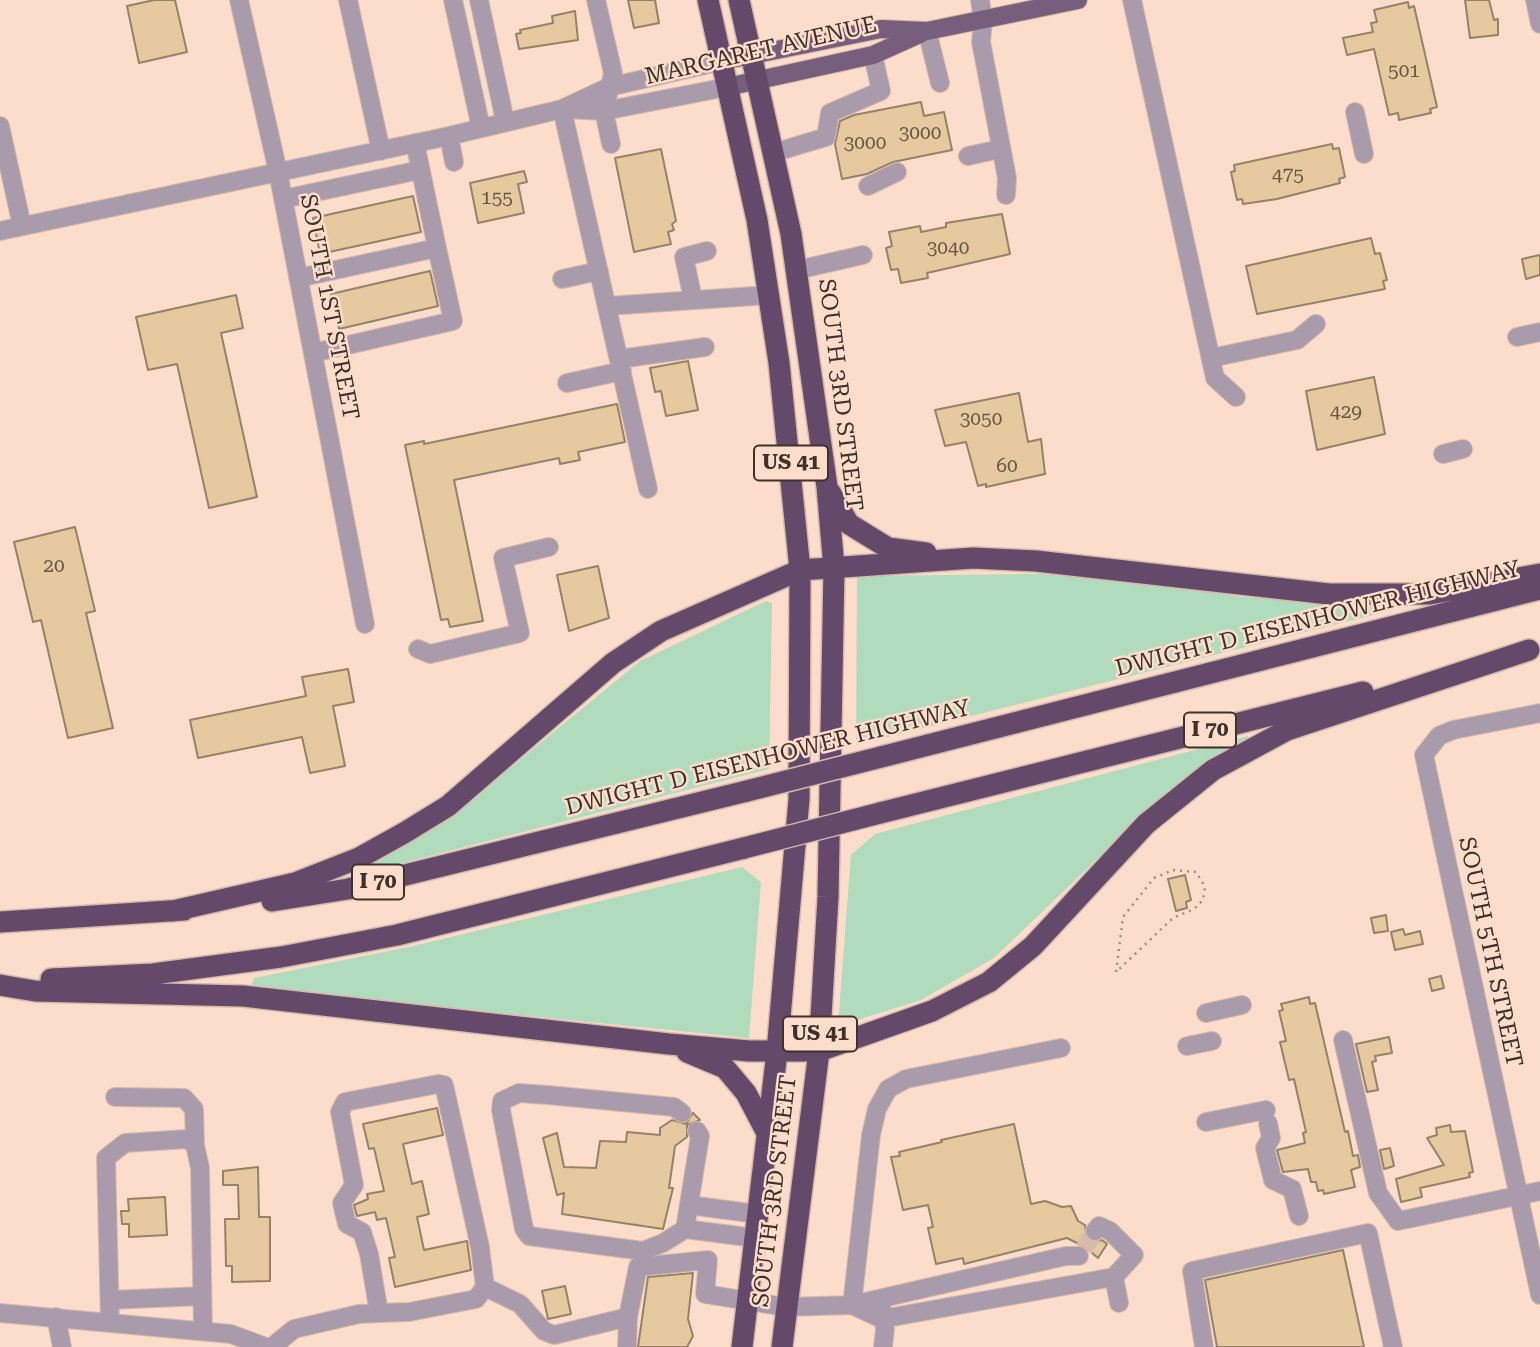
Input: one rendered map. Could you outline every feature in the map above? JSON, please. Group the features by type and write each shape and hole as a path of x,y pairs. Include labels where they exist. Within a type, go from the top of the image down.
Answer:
{"highway":[{"name":"SOUTH 3RD STREET","path":"708,0 757,220 790,452 800,570 799,799 777,1052 742,1347"},
{"name":"SOUTH 3RD STREET","path":"739,0 797,270 827,487 834,568 829,883 819,1051 782,1347"},
{"path":"827,487 849,524 888,548 973,558 1036,561 1329,594 1430,594 1540,574"},
{"path":"173,911 295,883 359,858 393,839 448,806 514,751 579,690 661,631 732,598 800,570 973,558"},
{"name":"DWIGHT D EISENHOWER HIGHWAY","path":"0,922 173,911 348,889 747,791 1540,589"},
{"path":"0,983 35,991 243,996 669,1044 777,1052 819,1051 932,1011 989,982 1033,946 1146,824 1213,770 1287,730 1535,649"},
{"name":"I 70","path":"0,983 153,974 281,957 397,935 1535,649"},
{"path":"669,1044 725,1068 746,1093 767,1133"}],"main road":[{"path":"927,31 1078,0"},
{"name":"MARGARET AVENUE","path":"722,61 881,29 927,31"},
{"name":"MARGARET AVENUE","path":"727,87 873,55 927,31"}],"street":[{"name":"SOUTH 1ST STREET","path":"239,0 278,172 365,624"},
{"path":"348,0 381,151"},
{"path":"453,0 481,128"},
{"path":"479,0 505,121"},
{"path":"596,0 614,49 613,73 604,111 611,144"},
{"path":"980,0 983,20 981,43 1007,178 1006,195"},
{"path":"1132,0 1216,378 1236,397"},
{"path":"1535,0 1540,24"},
{"path":"927,31 940,83"},
{"path":"774,153 826,137 830,113 881,91 873,55"},
{"name":"MARGARET AVENUE","path":"0,231 449,136 562,109 609,87 722,61"},
{"name":"MARGARET AVENUE","path":"562,109 604,111 727,87"},
{"path":"562,109 648,489"},
{"path":"1355,112 1364,154"},
{"path":"0,126 22,226"},
{"path":"449,136 454,162"},
{"path":"313,353 453,321 415,143"},
{"path":"968,156 1000,149"},
{"path":"283,199 420,170"},
{"path":"869,186 897,172"},
{"path":"298,278 437,248"},
{"path":"693,299 684,257 707,251"},
{"path":"797,270 863,255"},
{"path":"562,279 599,271"},
{"path":"607,306 769,295"},
{"path":"1211,358 1297,340 1316,324"},
{"path":"1517,337 1540,332"},
{"path":"567,383 620,365 705,347"},
{"path":"1443,454 1463,449"},
{"path":"418,649 430,654 520,633 503,558 549,547"},
{"name":"SOUTH 5TH STREET","path":"1540,713 1453,730 1430,744 1424,755 1540,1295"},
{"path":"1206,1013 1242,1005"},
{"path":"1343,1040 1378,1193 1398,1221 1540,1191"},
{"path":"1187,1046 1212,1041"},
{"path":"852,1305 871,1135 877,1109 888,1089 906,1079 1061,1048"},
{"path":"272,1347 294,1329 359,1314 409,1312 477,1299 485,1287 480,1247 444,1085 345,1102 340,1112 354,1185 342,1203 348,1224 362,1232 369,1254 379,1313"},
{"path":"682,1113 674,1107 548,1095 520,1094 502,1101 500,1110 524,1229 529,1236 636,1258 708,1260 705,1294 786,1307 852,1305 1081,1252 1087,1282"},
{"path":"115,1097 184,1097 194,1109 195,1145 200,1168 203,1331"},
{"path":"1206,1122 1267,1116 1271,1138 1265,1148 1273,1180 1292,1189 1299,1216"},
{"path":"685,1229 700,1136 696,1130"},
{"path":"110,1323 106,1158 125,1143 187,1139 195,1145"},
{"path":"689,1205 757,1214"},
{"path":"852,1305 882,1319 1114,1277 1134,1255 1110,1231 1099,1226 1095,1231"},
{"path":"636,1258 685,1229 755,1238"},
{"path":"1204,1347 1192,1271 1368,1233 1393,1347"},
{"path":"627,1347 636,1258"},
{"path":"1114,1277 1119,1303"},
{"path":"485,1287 520,1304 544,1331 554,1335 628,1318"},
{"path":"110,1300 202,1296"},
{"path":"882,1296 885,1329 883,1347"},
{"path":"0,1313 245,1336 266,1347"},
{"path":"56,1317 62,1347"}],"path":[{"path":"1173,870 1196,872 1205,887 1203,900 1194,909 1172,918 1116,972 1123,917 1135,901 1154,878 1173,870"}],"green space":[{"path":"1041,574 1192,588 1240,597 1362,603 1383,601 1385,612 856,745 857,576"},
{"path":"766,601 772,603 769,769 351,876 349,871 454,814 640,661"},
{"path":"1248,736 1249,742 1174,792 1170,789 994,958 921,1000 838,1026 851,855 875,834"},
{"path":"742,867 761,882 749,1038 251,988 254,978 409,947"}],"building":[{"path":"154,0 175,0 187,52 139,63 127,6"},
{"path":"628,0 655,0 659,23 634,28"},
{"path":"1465,0 1489,0 1494,20 1498,19 1498,35 1470,38"},
{"path":"1408,2 1409,8 1414,6 1437,107 1430,109 1431,113 1399,120 1398,113 1389,115 1374,49 1347,55 1343,38 1373,32 1371,23 1377,22 1374,10"},
{"path":"575,11 578,40 519,49 516,34 521,33 520,30 553,23 552,16"},
{"path":"921,102 924,116 944,112 952,150 893,162 867,174 842,179 835,144 840,121 854,115"},
{"path":"1332,144 1333,149 1339,148 1345,177 1339,179 1340,183 1277,199 1243,204 1242,199 1237,200 1231,172 1235,171 1234,165"},
{"path":"661,149 676,221 672,224 674,230 668,232 671,244 634,252 615,158"},
{"path":"524,171 527,182 518,184 524,213 478,223 470,183"},
{"path":"413,196 421,232 320,254 313,218"},
{"path":"1002,214 1010,254 927,273 928,278 901,283 898,269 891,270 886,248 892,246 889,232 920,226 921,232 946,227 946,223"},
{"path":"1371,238 1375,254 1380,253 1387,280 1383,281 1385,289 1257,314 1246,266"},
{"path":"1540,255 1540,275 1526,279 1522,259"},
{"path":"430,271 438,306 339,329 331,294"},
{"path":"236,295 243,328 221,333 257,497 209,508 177,364 148,370 136,317"},
{"path":"688,361 698,410 666,416 661,391 655,392 650,368"},
{"path":"1374,377 1385,434 1317,450 1306,391"},
{"path":"1019,393 1028,442 1041,439 1045,474 986,487 986,484 978,486 966,442 945,446 935,410"},
{"path":"617,404 625,442 578,452 580,460 560,464 559,458 454,480 483,621 450,627 448,619 441,620 405,445 424,441 424,444"},
{"path":"75,527 95,611 86,613 113,728 68,738 41,620 33,622 14,542"},
{"path":"598,566 609,618 569,631 557,575"},
{"path":"348,669 354,702 333,706 345,766 310,773 302,737 198,758 190,720 306,696 302,677"},
{"path":"1185,875 1191,900 1186,902 1187,908 1176,911 1168,879"},
{"path":"1386,915 1388,931 1374,933 1371,918"},
{"path":"1403,929 1405,935 1420,931 1423,944 1395,950 1391,932"},
{"path":"1441,976 1444,988 1432,991 1429,979"},
{"path":"1309,997 1310,1004 1315,1003 1345,1132 1348,1131 1353,1156 1358,1155 1360,1167 1351,1170 1355,1187 1324,1194 1323,1190 1318,1191 1316,1182 1311,1182 1308,1169 1283,1172 1277,1150 1305,1143 1303,1133 1306,1132 1294,1079 1289,1080 1280,1042 1286,1041 1279,1011 1283,1010 1281,1004"},
{"path":"1389,1037 1392,1053 1375,1056 1376,1061 1372,1062 1378,1090 1367,1092 1356,1044"},
{"path":"437,1108 443,1135 403,1144 412,1184 422,1181 429,1214 417,1217 424,1250 467,1241 471,1270 395,1287 389,1258 395,1257 386,1218 377,1220 375,1212 357,1216 354,1205 368,1199 367,1194 384,1191 374,1148 369,1149 363,1124"},
{"path":"693,1113 700,1120 687,1125 687,1137 675,1146 669,1188 673,1188 663,1229 562,1214 564,1193 557,1195 543,1138 557,1133 564,1167 596,1168 600,1141 626,1142 627,1132 660,1135 660,1128 672,1120 686,1124"},
{"path":"1014,1124 1031,1204 1045,1201 1062,1207 1071,1206 1078,1221 1085,1225 1087,1239 1094,1242 1102,1240 1107,1244 1098,1258 1085,1247 1067,1238 964,1264 963,1258 936,1264 928,1228 933,1227 928,1205 903,1210 891,1157 900,1156 899,1152 942,1142 941,1140"},
{"path":"1450,1125 1451,1132 1465,1131 1473,1172 1469,1173 1470,1177 1420,1188 1422,1197 1401,1202 1396,1179 1444,1165 1427,1138 1437,1135 1436,1128"},
{"path":"1390,1148 1394,1166 1384,1169 1380,1150"},
{"path":"258,1167 259,1217 270,1217 270,1281 232,1282 232,1266 226,1266 225,1219 239,1219 238,1185 223,1185 223,1171"},
{"path":"165,1197 167,1235 129,1237 129,1224 122,1224 121,1211 129,1211 128,1199"},
{"path":"1343,1250 1364,1347 1217,1347 1205,1280"},
{"path":"693,1273 688,1319 693,1336 687,1347 638,1347 648,1277"},
{"path":"565,1286 571,1314 548,1319 542,1291"}],"tunnel":[{"path":"1084,1249 1095,1231"}]}
